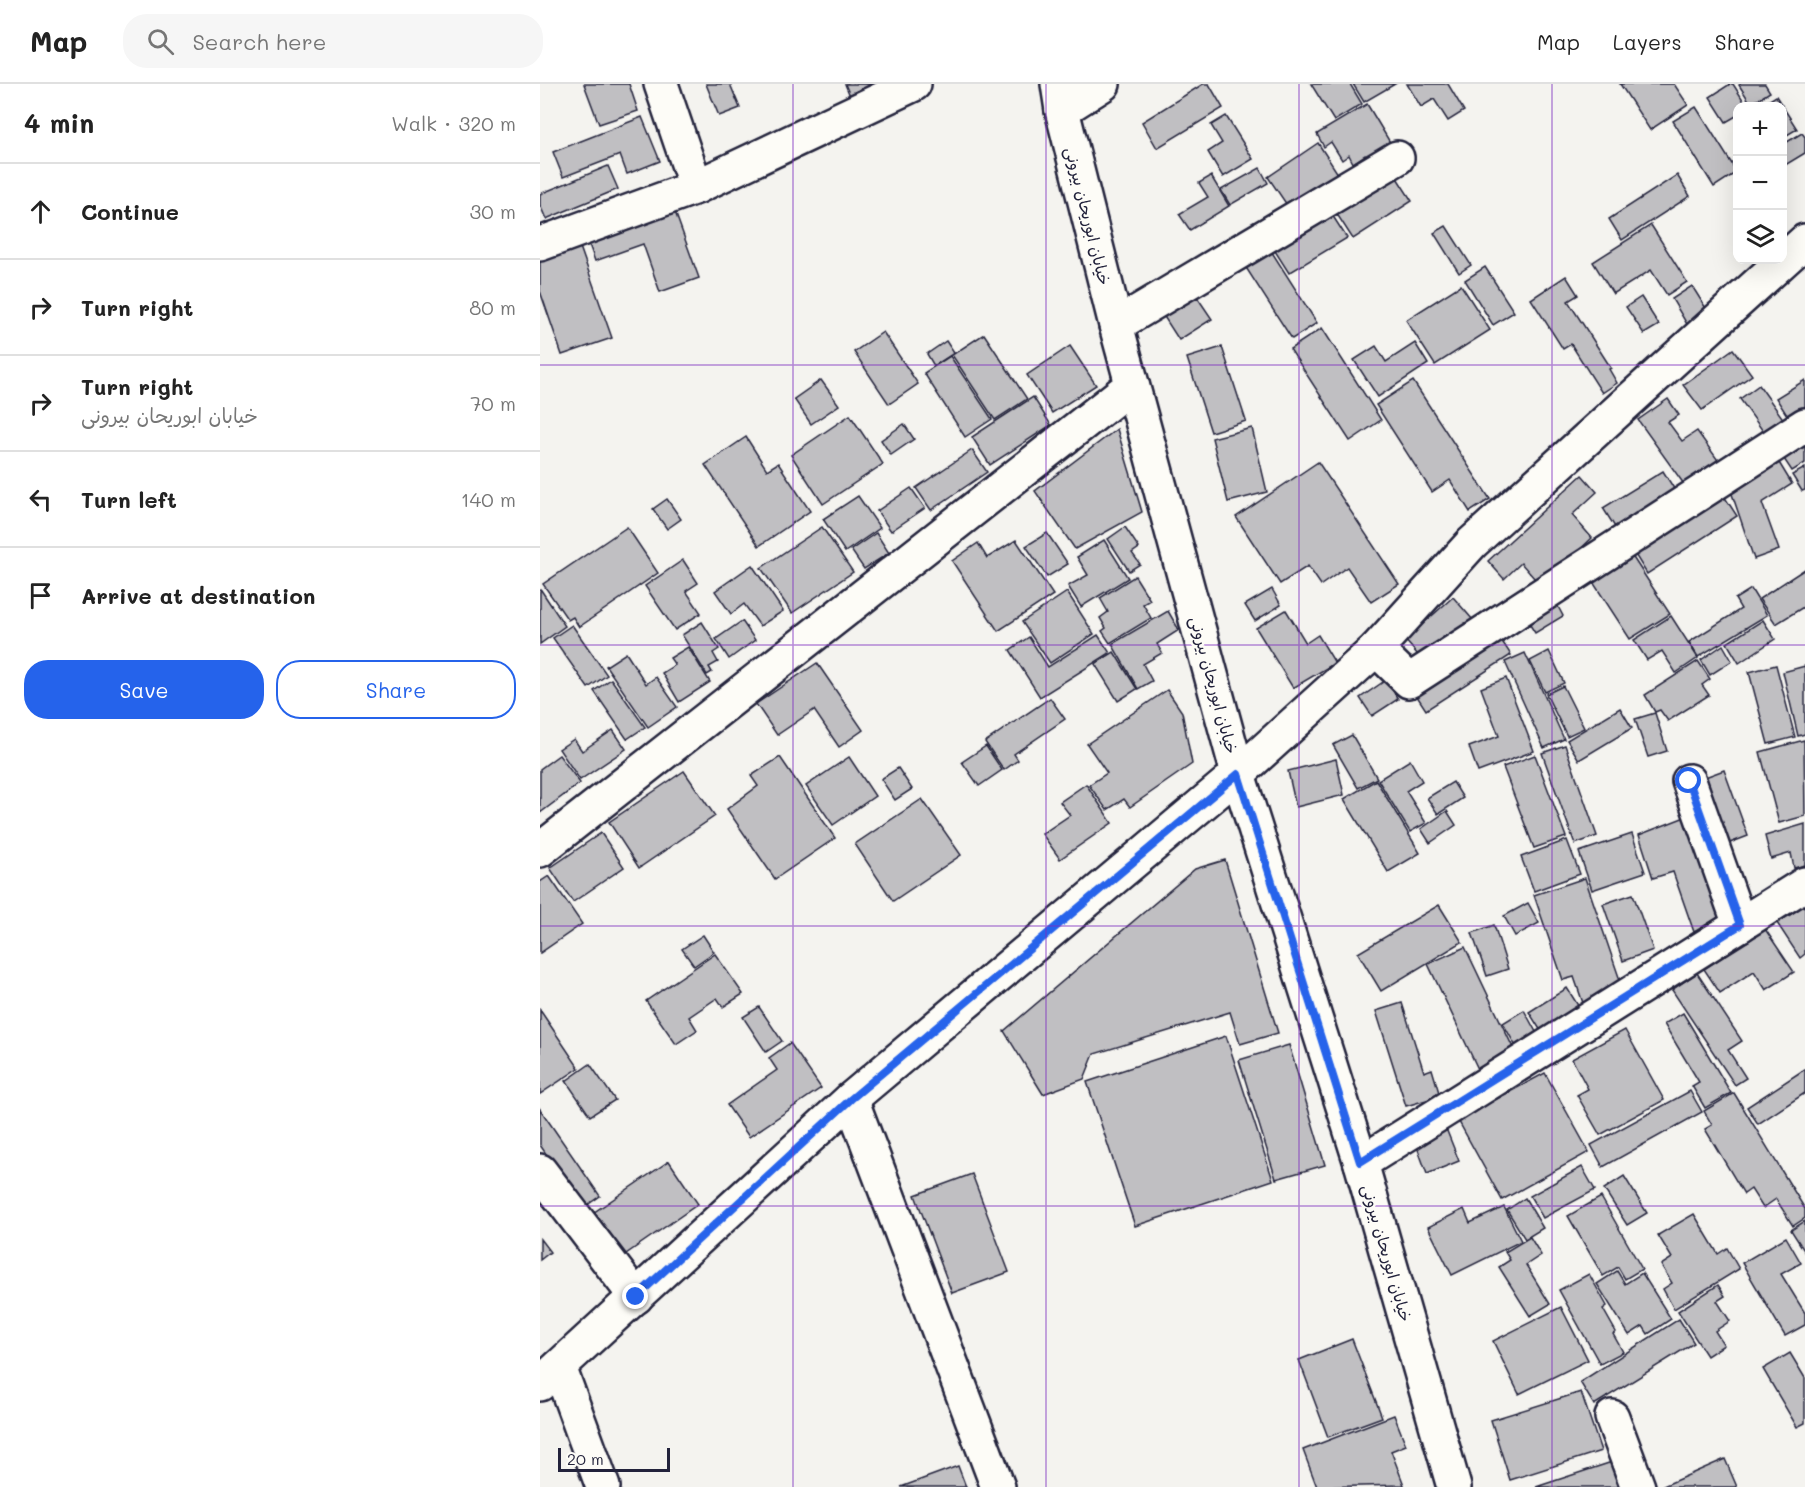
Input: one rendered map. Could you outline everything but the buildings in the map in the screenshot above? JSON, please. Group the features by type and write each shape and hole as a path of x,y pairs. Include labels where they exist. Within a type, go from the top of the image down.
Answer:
{"street":[{"path":"661,84 696,187"},
{"path":"540,244 696,187 914,84"},
{"path":"1060,97 1103,84"},
{"name":"خیابان ابوریحان بیرونی","path":"1060,97 1116,325 1238,774 1360,1162 1454,1487"},
{"path":"1116,325 1397,158"},
{"path":"603,1487 549,1375 851,1099 1238,774 1376,649 1472,543 1805,241"},
{"path":"540,850 1132,385"},
{"path":"1376,649 1409,681 1805,425"},
{"path":"1689,781 1740,925"},
{"path":"1360,1162 1805,884"},
{"path":"851,1099 998,1487"},
{"path":"540,1170 636,1297"},
{"path":"1612,1418 1638,1487"}],"route":[{"path":"636,1297 851,1099 1238,774 1360,1162 1740,925 1689,781"}]}
